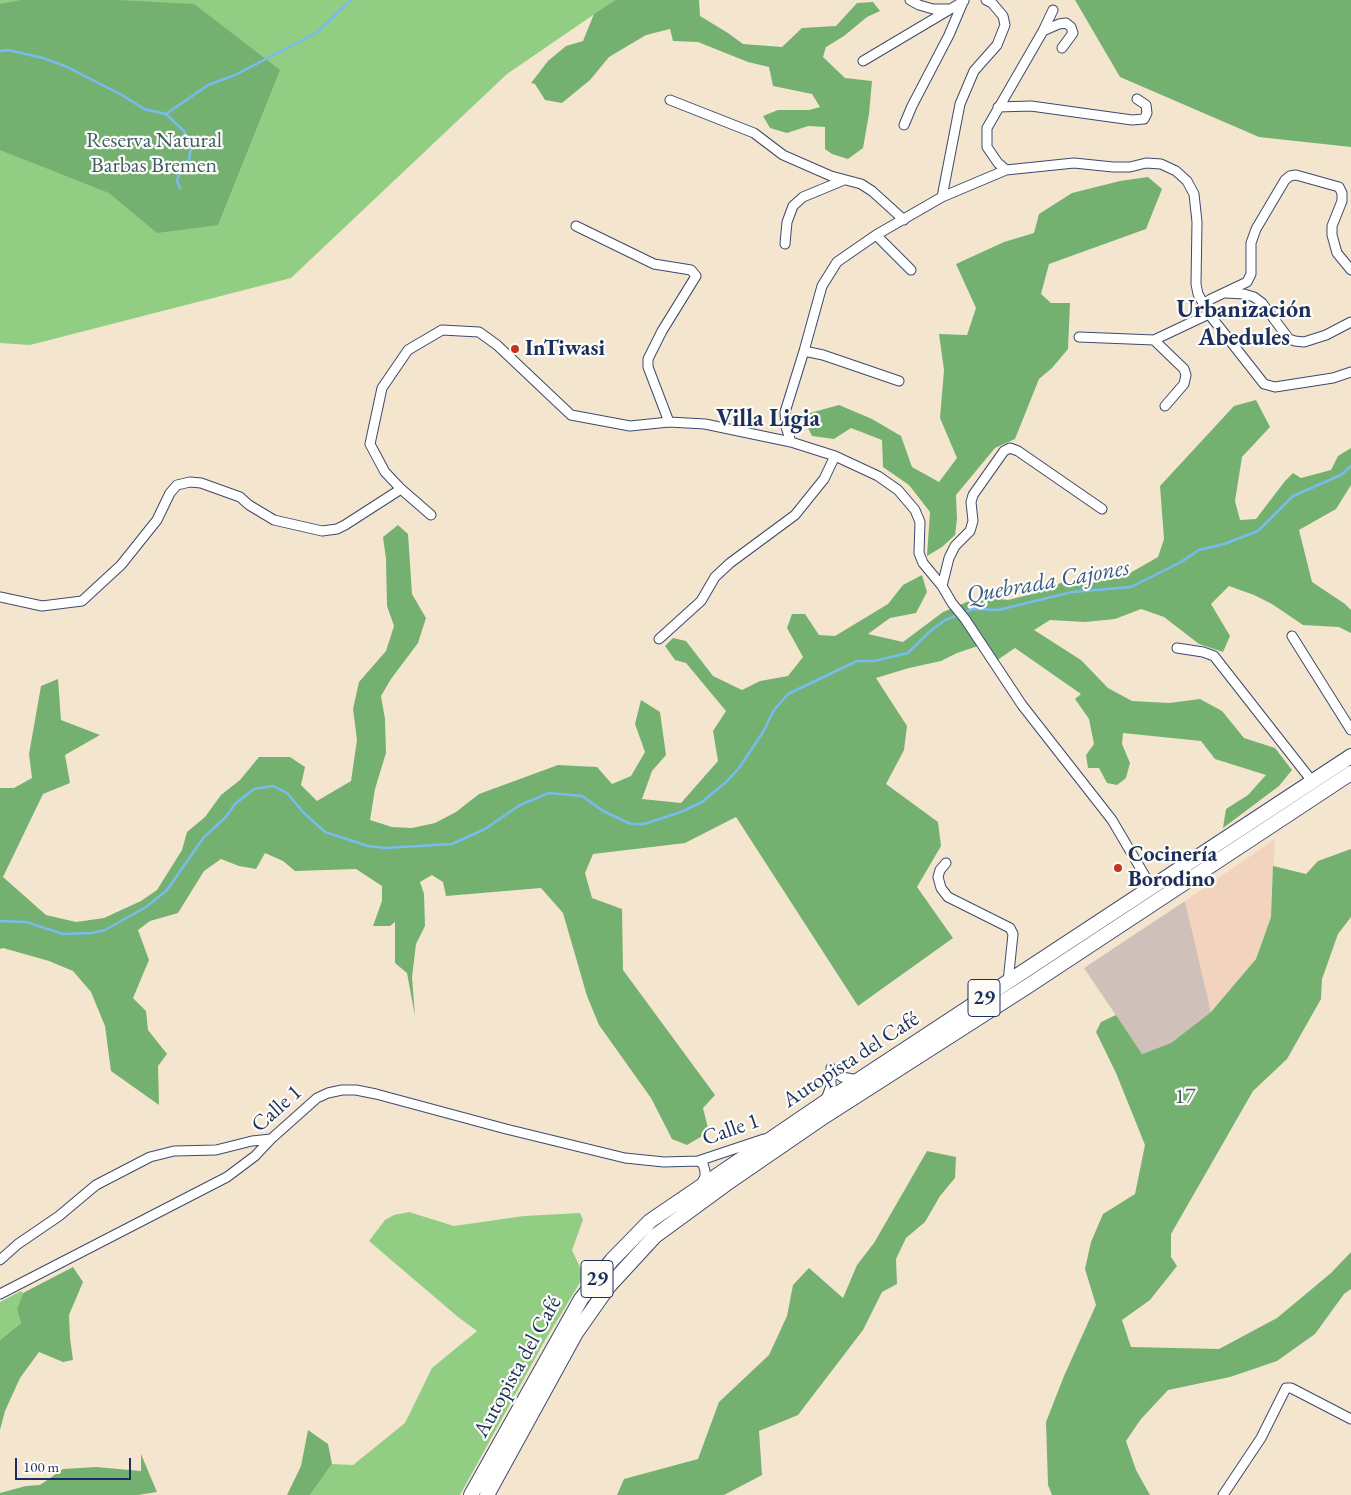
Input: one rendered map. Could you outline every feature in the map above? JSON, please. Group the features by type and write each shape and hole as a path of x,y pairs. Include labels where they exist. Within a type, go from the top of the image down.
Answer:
{"highway":[{"name":"Autopista del Café","path":"471,1495 581,1299 612,1260 650,1222 858,1080 1351,756"},
{"name":"Autopista del Café","path":"487,1495 576,1333 609,1286 655,1236 726,1184 825,1116 1036,981 1351,773"}],"street":[{"path":"910,0 919,5 932,8 950,9"},
{"path":"942,197 960,104 974,71 997,45 1005,25 1003,16 992,3 986,0"},
{"path":"863,61 964,1"},
{"path":"904,125 964,1"},
{"path":"1006,170 998,163 987,147 987,128 1043,31 1053,10"},
{"path":"1043,31 1066,23 1072,27 1072,33 1062,48"},
{"path":"998,107 1031,106 1132,120 1144,119 1147,113 1146,105 1137,99"},
{"path":"670,100 754,133 783,155 844,180 861,184 872,191 904,220"},
{"path":"791,442 784,412 804,352 822,286 837,262 876,235 942,197 1006,170 1074,163 1113,167 1146,163 1161,164 1176,170 1187,181 1194,194 1197,222 1196,284 1198,294 1209,314 1264,384 1275,387 1333,378 1351,372"},
{"path":"1204,304 1247,282 1251,274 1251,243 1256,228 1285,180 1290,176 1296,175 1339,187 1342,193 1342,201 1332,226 1332,236 1337,252 1351,270"},
{"path":"785,244 787,222 793,206 803,197 844,180"},
{"path":"576,226 654,264 691,270 696,276 662,331 648,359 648,367 669,422"},
{"path":"876,235 911,270"},
{"path":"1224,293 1244,294 1254,297 1262,303 1288,339 1295,341 1304,342 1326,335 1351,322"},
{"path":"1079,337 1154,340 1209,314"},
{"path":"431,515 385,472 370,444 382,388 408,350 442,330 480,332 510,356 571,415 630,426 669,422 705,424 791,442 835,456 878,476 898,490 915,510 920,522 919,553 923,563 942,586 1022,705 1112,820 1152,888"},
{"path":"1154,340 1184,369 1186,375 1184,384 1165,406"},
{"path":"804,352 823,354 899,381"},
{"path":"942,586 955,546 970,531 973,521 971,502 973,495 1004,451 1010,448 1018,450 1102,509"},
{"path":"660,639 701,601 716,577 730,563 795,515 824,479 835,456"},
{"path":"0,597 42,606 82,601 121,565 157,520 170,493 177,485 190,482 201,483 240,496 249,505 274,520 322,531 337,529 345,525 401,489"},
{"path":"1292,636 1351,730"},
{"path":"1177,648 1203,652 1214,656 1312,781"},
{"path":"946,863 940,870 938,877 941,888 948,897 1010,928 1013,934 1008,982"},
{"path":"825,1102 831,1086 831,1068 846,1079 858,1080"},
{"name":"Calle 1","path":"0,1294 211,1186 255,1156 271,1138 317,1098 328,1092 356,1090 625,1158 664,1162 698,1161 776,1135"},
{"path":"0,1260 18,1244 59,1216 96,1185 150,1157 174,1151 216,1150 271,1138"},
{"name":"Calle 1","path":"698,1161 703,1164 706,1171 705,1177 698,1189"},
{"path":"1223,1495 1261,1438 1286,1388 1291,1388 1351,1419"}],"shaded area":[{"path":"1275,839 1271,917 1256,959 1211,1012 1185,901"},
{"path":"1185,901 1211,1012 1171,1043 1142,1054 1084,968"}],"green space":[{"name":"Reserva Natural Barbas Bremen","path":"0,0 615,0 507,74 291,278 30,345 0,343"},
{"path":"21,0 117,0 194,4 280,70 218,225 157,233 109,193 0,150 0,4"},
{"path":"615,0 699,0 700,16 743,44 782,47 802,28 836,26 857,3 873,2 880,11 867,17 844,36 826,47 823,57 845,78 872,81 863,148 848,159 832,154 825,149 825,127 808,126 787,133 770,128 763,116 778,110 809,110 820,107 812,94 773,86 769,67 748,62 698,42 673,41 670,29 646,35 609,57 590,80 562,103 545,100 535,84 531,83 548,61 566,46 583,41 594,14"},
{"path":"1075,0 1351,0 1351,147 1259,137 1120,77"},
{"path":"1148,177 1162,189 1146,229 1049,264 1041,294 1051,303 1070,303 1068,349 1052,368 1039,379 1015,439 995,448 956,495 957,519 955,535 942,547 927,556 930,512 909,485 883,467 882,440 851,428 834,439 812,436 804,420 810,413 839,405 872,419 901,436 912,467 939,482 957,458 940,418 944,370 939,334 967,335 976,308 956,264 1004,242 1034,233 1039,214 1072,193 1120,181"},
{"path":"1256,400 1270,427 1242,457 1235,501 1240,520 1256,519 1293,473 1301,478 1331,470 1338,456 1351,448 1351,485 1336,509 1299,530 1312,582 1351,610 1351,633 1339,627 1303,625 1272,604 1229,586 1211,604 1230,636 1223,652 1199,644 1164,617 1141,609 1115,619 1085,622 1050,620 1034,630 1081,660 1108,688 1132,701 1169,703 1200,699 1222,711 1244,738 1275,748 1292,770 1279,786 1223,828 1226,809 1248,795 1266,775 1215,759 1201,741 1123,733 1122,744 1130,763 1126,778 1117,785 1107,783 1099,768 1088,768 1086,755 1094,744 1089,719 1075,699 1081,694 1015,648 996,661 987,643 957,653 941,661 876,678 907,726 904,750 886,784 938,822 941,846 917,887 953,938 858,1006 736,817 685,843 593,854 585,873 592,898 622,909 623,970 715,1095 703,1108 709,1132 687,1145 672,1139 651,1098 599,1025 587,996 563,913 541,888 446,896 443,882 432,875 420,882 424,894 425,926 416,944 412,977 415,1016 407,973 395,963 395,922 390,926 373,926 382,901 382,886 356,869 295,871 283,861 265,853 256,869 239,866 221,859 204,871 178,913 150,921 138,930 149,960 133,998 146,1011 148,1030 167,1054 158,1066 159,1105 111,1071 105,1026 91,992 73,971 49,961 3,948 0,949 0,788 14,788 32,778 29,754 41,686 58,679 61,720 100,735 65,755 70,783 43,794 3,877 46,915 76,922 104,918 141,901 157,890 182,850 187,832 205,817 221,795 240,780 259,757 290,757 305,767 301,785 317,801 351,781 357,740 353,709 359,682 386,651 394,626 387,606 386,559 383,537 398,525 408,534 412,594 426,618 418,643 391,679 381,696 385,719 386,753 375,789 370,820 392,827 412,828 435,823 456,812 479,794 558,765 597,767 612,784 631,776 645,752 635,724 641,700 660,712 666,755 652,771 642,799 681,803 718,761 713,731 726,711 686,663 675,660 665,646 673,638 686,641 713,676 742,690 760,681 788,676 803,657 787,628 792,614 805,614 819,635 835,636 888,604 903,585 922,575 927,592 916,613 890,618 868,634 903,642 943,612 983,597 1008,600 1036,593 1063,582 1091,583 1123,577 1158,557 1164,539 1160,486 1234,406"},
{"name":"17","path":"1351,849 1351,917 1338,934 1322,979 1321,999 1287,1059 1253,1091 1171,1234 1171,1257 1177,1266 1150,1300 1122,1320 1131,1347 1219,1349 1277,1318 1331,1273 1351,1252 1351,1289 1344,1294 1315,1334 1277,1361 1230,1377 1168,1390 1141,1419 1126,1441 1136,1470 1150,1495 1052,1495 1048,1485 1046,1422 1064,1376 1096,1305 1085,1269 1091,1242 1103,1214 1135,1194 1145,1145 1116,1073 1096,1032 1101,1022 1116,1015 1142,1054 1171,1043 1211,1012 1256,959 1271,917 1273,866 1306,874 1318,861"},
{"path":"927,1151 956,1157 955,1178 940,1196 925,1222 906,1238 896,1259 897,1284 882,1292 863,1330 798,1415 759,1431 762,1475 724,1495 617,1495 624,1479 698,1459 719,1402 769,1355 787,1316 793,1285 809,1268 843,1298 857,1265 874,1243"},
{"path":"409,1212 454,1226 524,1216 580,1213 583,1220 572,1250 584,1276 544,1342 460,1495 310,1495 332,1464 353,1465 405,1423 432,1368 477,1331 369,1241 385,1220 394,1215"},
{"path":"73,1267 83,1282 69,1315 73,1360 63,1362 39,1352 20,1378 5,1411 0,1430 0,1340 21,1323 17,1309 23,1293"},
{"path":"21,1291 23,1293 17,1309 21,1323 0,1340 0,1302"},
{"path":"308,1430 328,1444 332,1464 310,1495 287,1495 301,1466"},
{"path":"141,1454 157,1492 138,1495 0,1495 0,1493 26,1486 40,1485 63,1469 96,1467 141,1471"}],"waterway":[{"path":"0,51 8,50 43,58 65,66 122,95 144,109 166,114 208,85 235,75 316,33 351,0"},
{"path":"166,114 184,131 191,147 189,161 180,171 177,181 180,188"},
{"name":"Quebrada Cajones","path":"963,613 973,609 998,610 1072,592 1131,587 1181,562 1199,550 1224,544 1258,531 1293,496 1341,475 1351,466"},
{"name":"Quebrada Cajones","path":"0,921 26,922 63,934 92,933 105,930 146,907 167,890 204,837 225,818 235,804 254,789 273,786 287,793 303,812 325,832 368,846 385,848 452,844 485,829 520,805 549,793 582,796 603,811 631,824 644,824 681,812 702,802 726,782 739,768 763,732 774,710 788,694 857,661 874,661 908,653 928,633 945,620 958,615"}],"place":[{"name":"InTiwasi","path":"515,349"},
{"name":"Cocinería Borodino","path":"1118,868"}],"district":[{"name":"Urbanización Abedules","path":"1244,324"},
{"name":"Villa Ligia","path":"768,419"}]}
